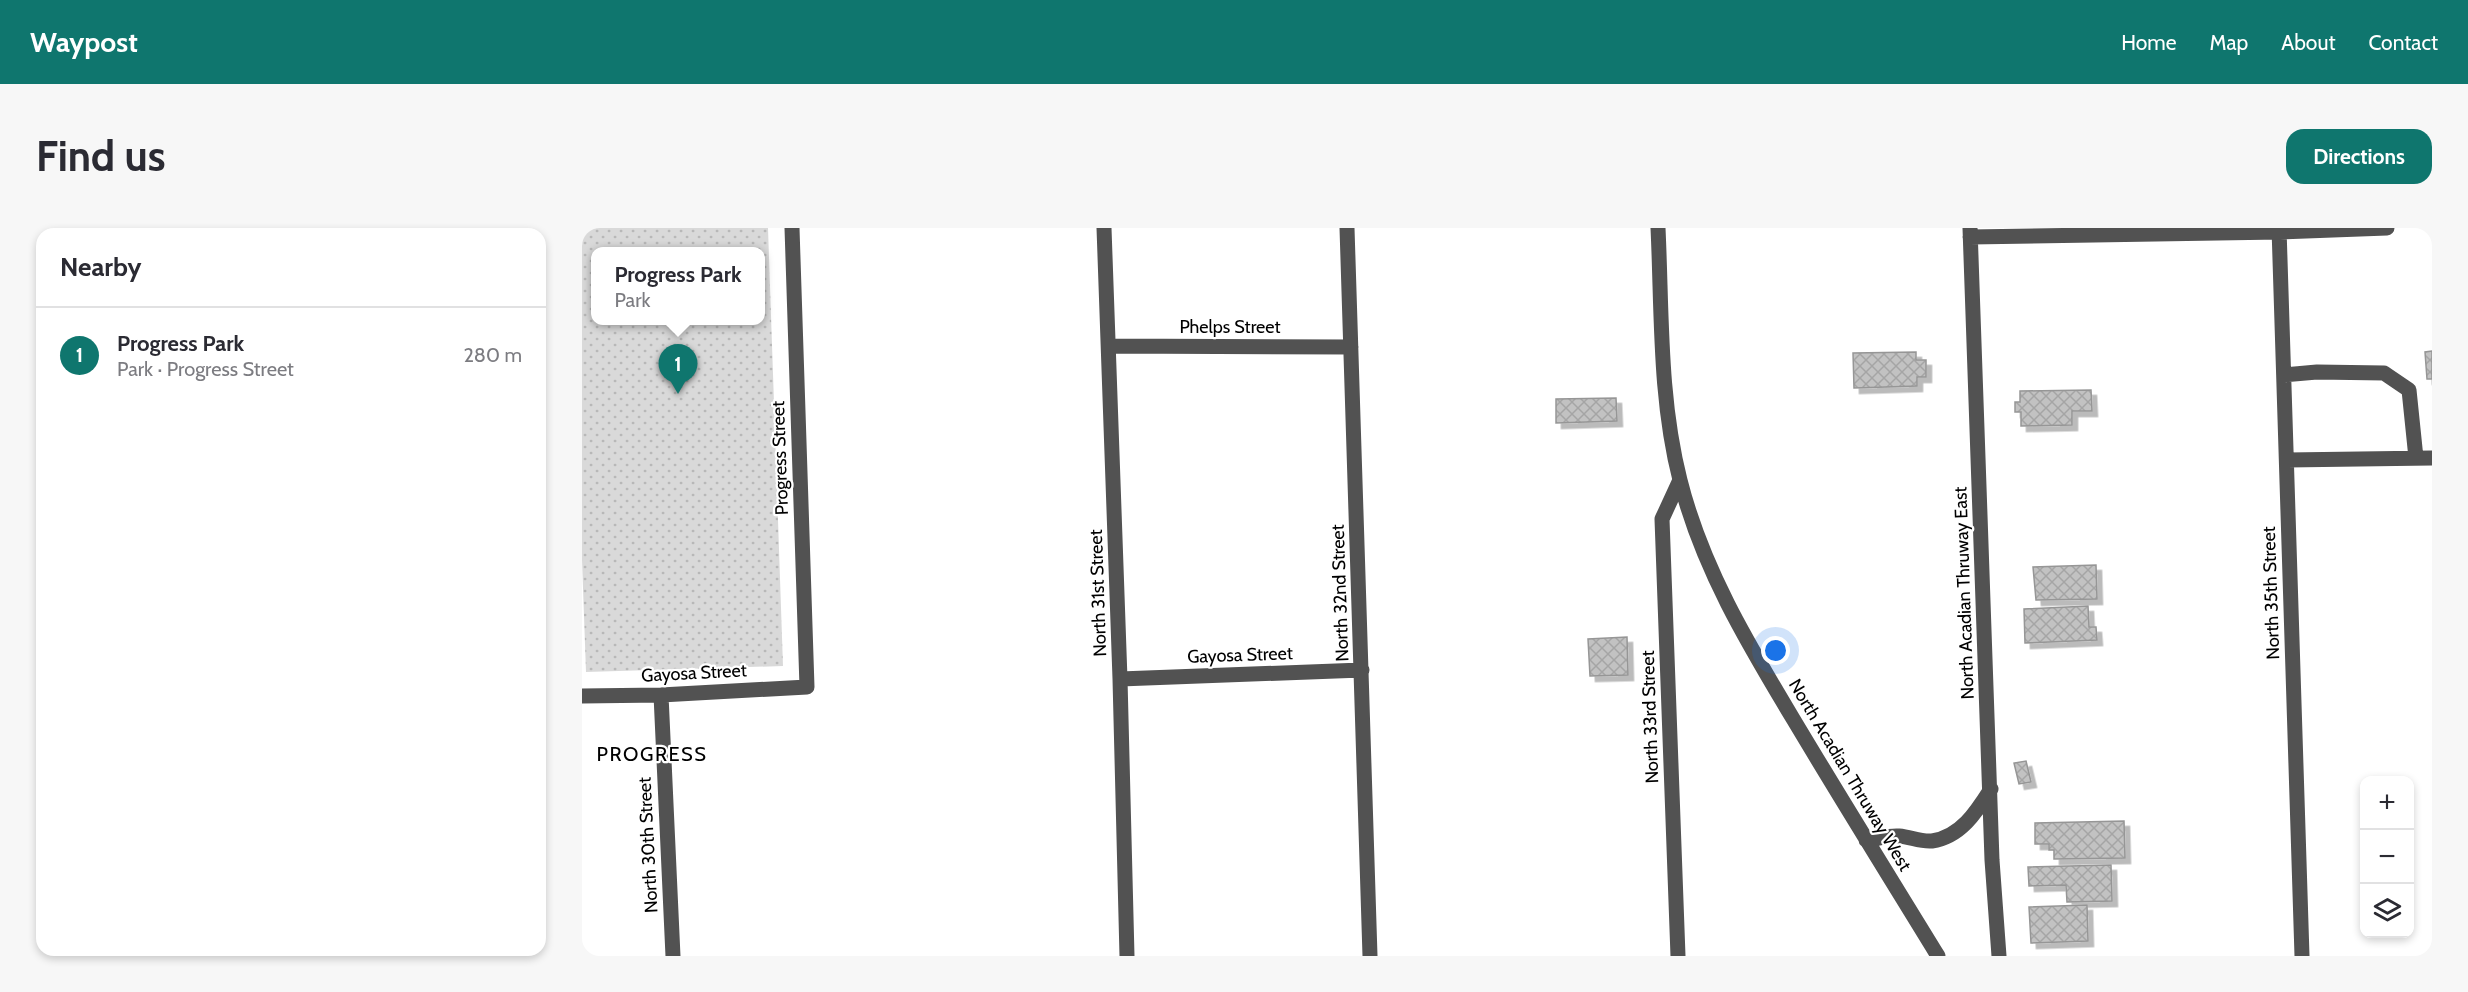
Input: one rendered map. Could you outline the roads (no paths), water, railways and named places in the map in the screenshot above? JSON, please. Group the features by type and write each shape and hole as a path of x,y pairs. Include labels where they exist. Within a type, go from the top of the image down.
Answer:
{"street":[{"name":"Progress Street","path":"792,228 807,687"},
{"name":"North 31st Street","path":"1104,228 1127,956"},
{"name":"North 32nd Street","path":"1347,228 1370,956"},
{"name":"North Acadian Thruway West","path":"1659,228 1668,417 1680,480 1704,554 1717,585 1765,672 1938,956"},
{"path":"1970,232 2387,228"},
{"name":"North 35th Street","path":"2280,230 2302,956"},
{"name":"North Acadian Thruway East","path":"1970,232 1994,894 1999,956"},
{"name":"Phelps Street","path":"1109,346 1352,347"},
{"path":"2284,375 2317,372 2384,373 2409,390 2424,458 2287,460"},
{"name":"North 33rd Street","path":"1678,956 1662,519 1680,480"},
{"name":"Gayosa Street","path":"1120,679 1362,670"},
{"name":"Gayosa Street","path":"582,696 661,695 807,687"},
{"name":"North 30th Street","path":"661,695 673,956"},
{"path":"1866,840 1900,836 1914,841 1933,841 1951,835 1974,816 1990,789"}],"place":[{"name":"Progress Park","path":"678,394"}],"district":[{"name":"PROGRESS","path":"652,754"}]}
